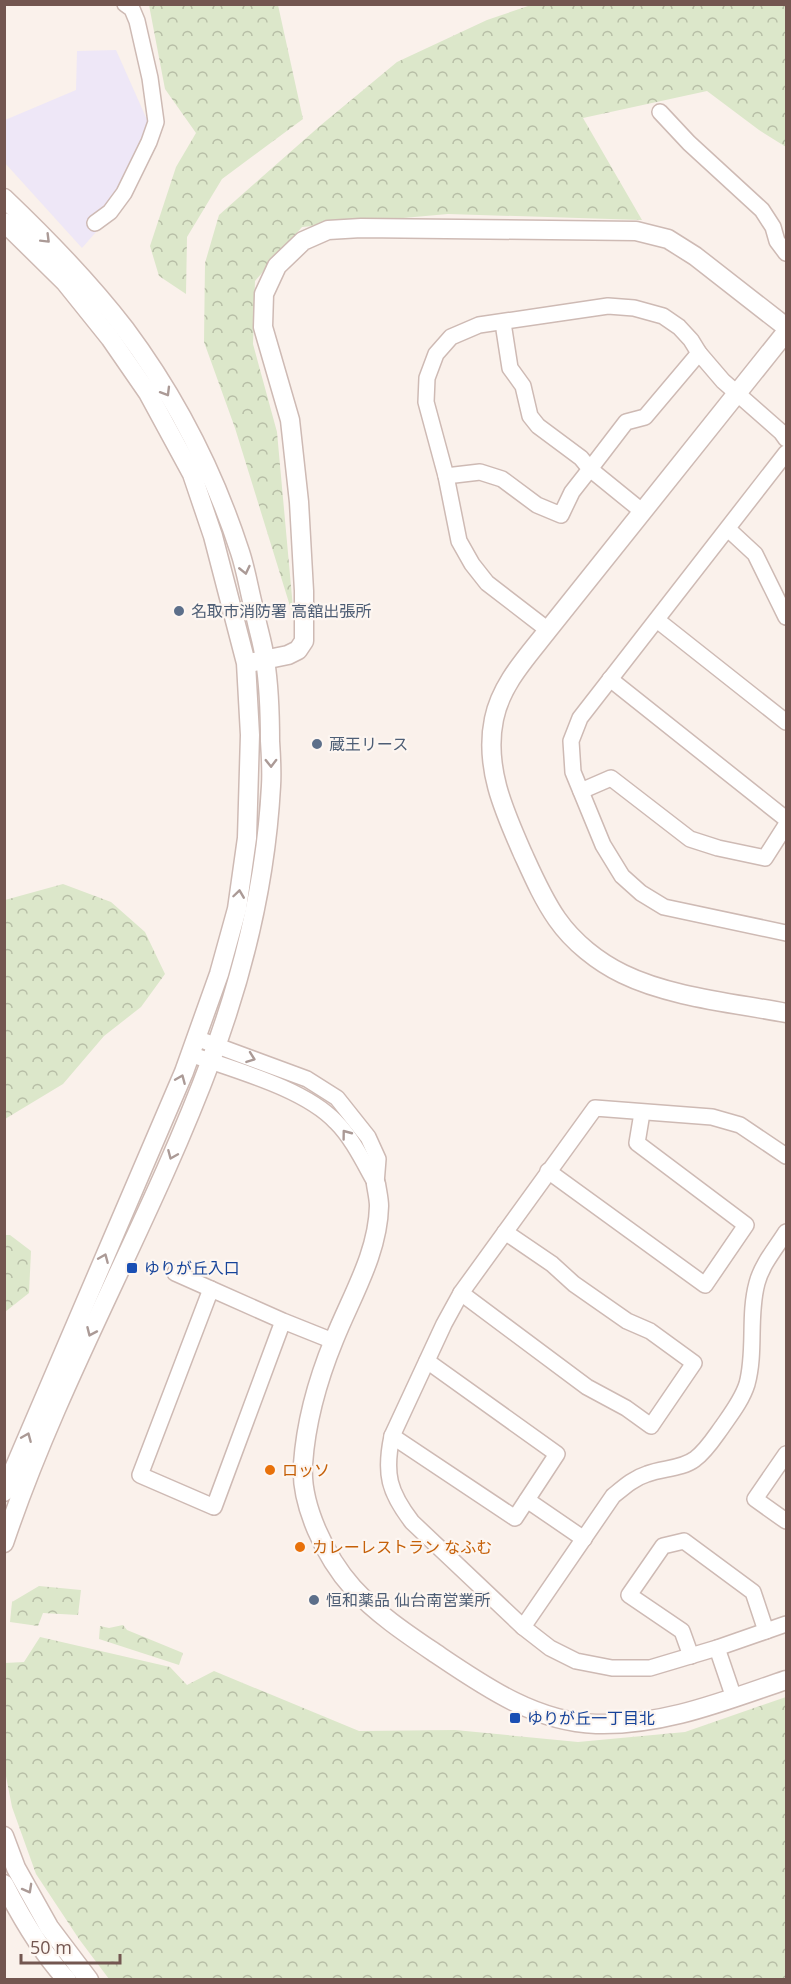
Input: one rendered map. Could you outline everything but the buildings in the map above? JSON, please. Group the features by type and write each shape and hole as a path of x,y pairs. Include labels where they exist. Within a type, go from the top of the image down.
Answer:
{"street":[{"path":"95,223 110,212 124,193 149,142 156,122 150,78 137,21 132,9 125,4"},
{"path":"660,112 689,143 762,210 774,227 777,241 786,253"},
{"path":"4,198 63,257 124,328 157,376 188,429 217,490 241,554 265,660 272,784 265,852 253,922 214,1054 169,1162 41,1444 4,1543"},
{"path":"4,222 65,282 110,338 148,393 192,474 213,537 246,663 250,735 247,838 235,920 219,974 193,1046 4,1492"},
{"path":"246,663 288,655 298,650 304,641 299,502 290,420 263,327 264,294 277,266 303,241 328,230 361,228 636,231 668,239 695,256 786,330 511,678 503,693 494,721 491,744 492,769 507,819 542,893 557,920 583,947 622,974 647,984 786,1013"},
{"path":"548,630 487,583 472,564 459,541 446,476 426,402 427,378 436,354 452,337 479,325 608,306 634,308 663,316 679,327 723,381 786,439"},
{"path":"503,323 510,368 523,386 530,416 538,426 581,458 590,469 643,512"},
{"path":"446,476 480,472 502,479 537,505 561,515 572,492 626,422 645,417 699,353"},
{"path":"786,453 580,718 571,741 573,772 603,845 622,876 641,893 664,907 786,933"},
{"path":"728,529 755,554 786,617"},
{"path":"657,620 786,722"},
{"path":"610,679 786,819"},
{"path":"581,791 611,778 690,839 718,848 765,858 786,825"},
{"path":"193,1046 214,1054 307,1079 337,1098 368,1137 378,1160 376,1184 379,1206 375,1234 366,1266 333,1341 309,1417 303,1467 305,1488 317,1533 352,1587 377,1611 417,1641 493,1692 517,1704 565,1719 595,1724 636,1723 677,1716 786,1680"},
{"path":"786,1155 740,1125 712,1117 595,1108 461,1293 392,1436 388,1457 389,1479 398,1504 412,1522 523,1627 550,1648 576,1661 612,1668 650,1668 786,1624"},
{"path":"548,1171 705,1285 746,1225 637,1143 642,1113"},
{"path":"461,1293 587,1387 626,1408 651,1426 694,1363 650,1331 627,1321 583,1290 552,1264 505,1232"},
{"path":"523,1627 613,1496 629,1482 646,1474 695,1460 712,1442 735,1408 747,1384 752,1345 753,1299 757,1281 786,1232"},
{"path":"175,1273 333,1341"},
{"path":"211,1288 140,1475 214,1507 283,1321"},
{"path":"392,1436 515,1518 557,1454 427,1361"},
{"path":"786,1454 755,1499 786,1521"},
{"path":"527,1500 584,1539"},
{"path":"691,1656 682,1631 629,1595 663,1546 684,1541 753,1592 766,1631"},
{"path":"717,1648 734,1698"},
{"path":"4,1836 16,1868 49,1927 89,1980"},
{"path":"4,1884 27,1925 55,1967 67,1980"}],"shaded area":[{"path":"116,50 148,122 123,201 82,248 5,163 5,120 76,90 77,51"}],"green space":[{"path":"149,5 278,5 303,119 222,179 187,237 186,294 159,276 150,246 176,167 196,133 165,89"},
{"path":"531,5 786,5 786,147 707,91 583,118 642,220 448,214 302,227 255,281 253,344 277,432 294,619 235,428 204,342 205,263 219,215 397,62 487,20"},
{"path":"63,884 111,902 145,932 165,974 141,1007 104,1036 63,1084 5,1119 5,900"},
{"path":"5,1235 10,1235 31,1251 29,1293 5,1312"},
{"path":"39,1586 81,1590 78,1615 43,1613 38,1626 10,1622 12,1602"},
{"path":"123,1625 127,1630 183,1653 179,1665 99,1639 100,1626 109,1628"},
{"path":"40,1637 170,1667 187,1685 214,1671 359,1731 455,1730 578,1742 685,1732 786,1697 786,1979 109,1979 36,1874 12,1807 5,1771 5,1663 24,1662"}],"place":[{"name":"名取市消防署 高舘出張所","path":"179,611"},
{"name":"蔵王リース","path":"317,744"},
{"name":"ゆりが丘入口","path":"132,1268"},
{"name":"ロッソ","path":"270,1470"},
{"name":"カレーレストラン なふむ","path":"300,1547"},
{"name":"恒和薬品 仙台南営業所","path":"314,1600"},
{"name":"ゆりが丘一丁目北","path":"515,1718"}]}
